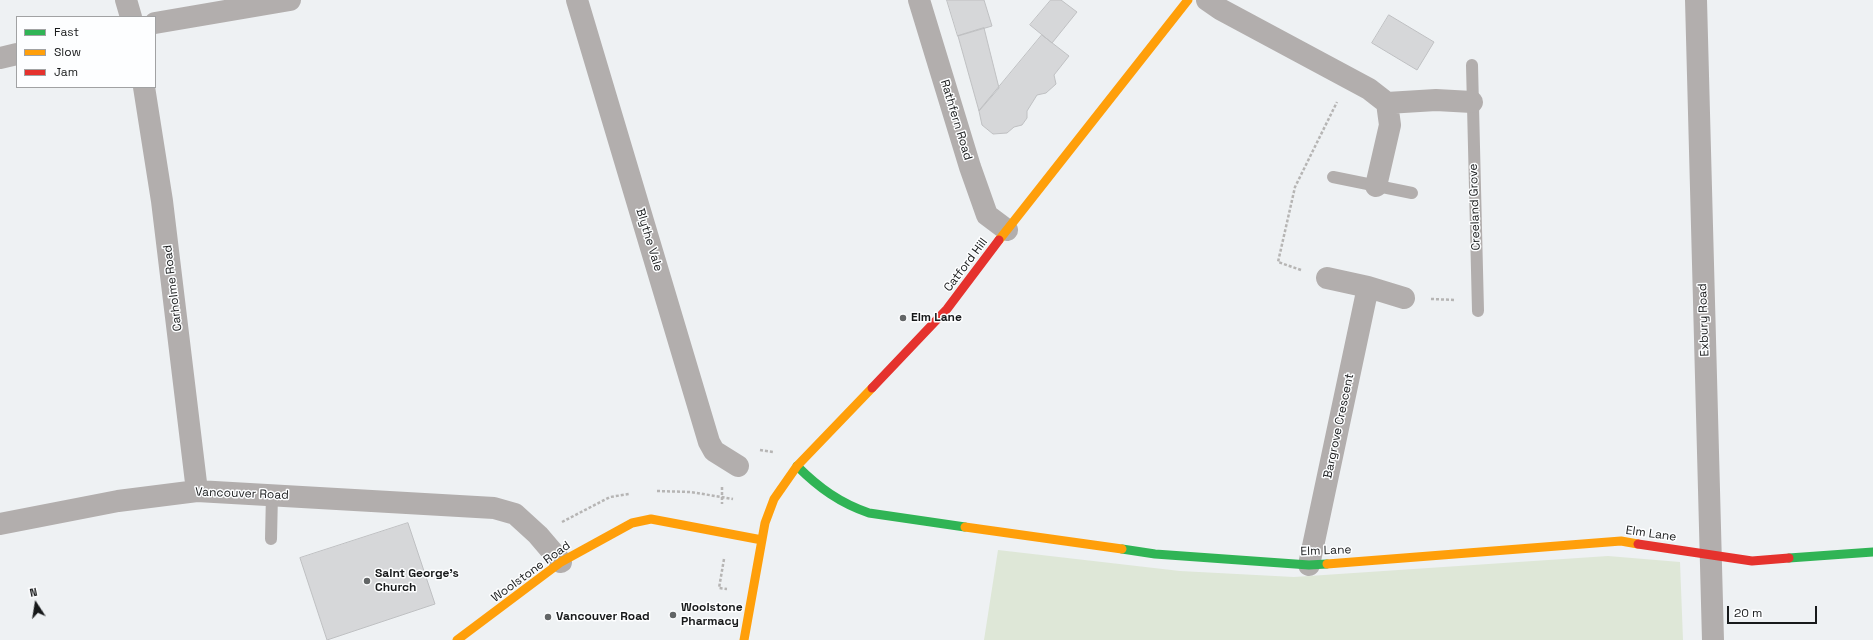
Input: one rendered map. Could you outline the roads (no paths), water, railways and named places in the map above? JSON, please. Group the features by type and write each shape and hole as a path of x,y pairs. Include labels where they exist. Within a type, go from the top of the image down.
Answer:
{"street":[{"path":"126,0 132,16"},
{"path":"156,23 290,0"},
{"name":"Blythe Vale","path":"577,0 709,442 714,451 738,466"},
{"name":"Rathfern Road","path":"919,0 970,167 987,215 1007,230"},
{"name":"Catford Hill","path":"744,640 762,540 771,506 797,466 947,308 1188,0"},
{"path":"1207,0 1220,10 1350,78 1369,89 1387,103 1436,100 1472,102"},
{"name":"Exbury Road","path":"1696,0 1714,640"},
{"path":"0,58 16,54"},
{"name":"Carholme Road","path":"144,88 162,201 196,491"},
{"path":"1376,186 1390,125 1387,103"},
{"path":"1327,278 1368,287 1404,298"},
{"name":"Bargrove Crescent","path":"1310,565 1368,287"},
{"name":"Elm Lane","path":"797,466 818,488 837,501 870,513 1155,554 1310,565 1621,541 1752,561 1873,552"},
{"name":"Vancouver Road","path":"0,524 118,501 196,491 272,494 494,508 515,514 538,534 561,562"},
{"name":"Woolstone Road","path":"457,640 561,562 632,523 651,519 727,532 762,540"}],"lane":[{"name":"Creeland Grove","path":"1472,65 1478,311"},
{"path":"1333,177 1412,194"},
{"path":"271,539 272,494"}],"place":[{"name":"Elm Lane","path":"903,318"},
{"name":"Saint George's Church","path":"367,581"},
{"name":"Woolstone Pharmacy","path":"673,615"},
{"name":"Vancouver Road","path":"548,617"}]}
